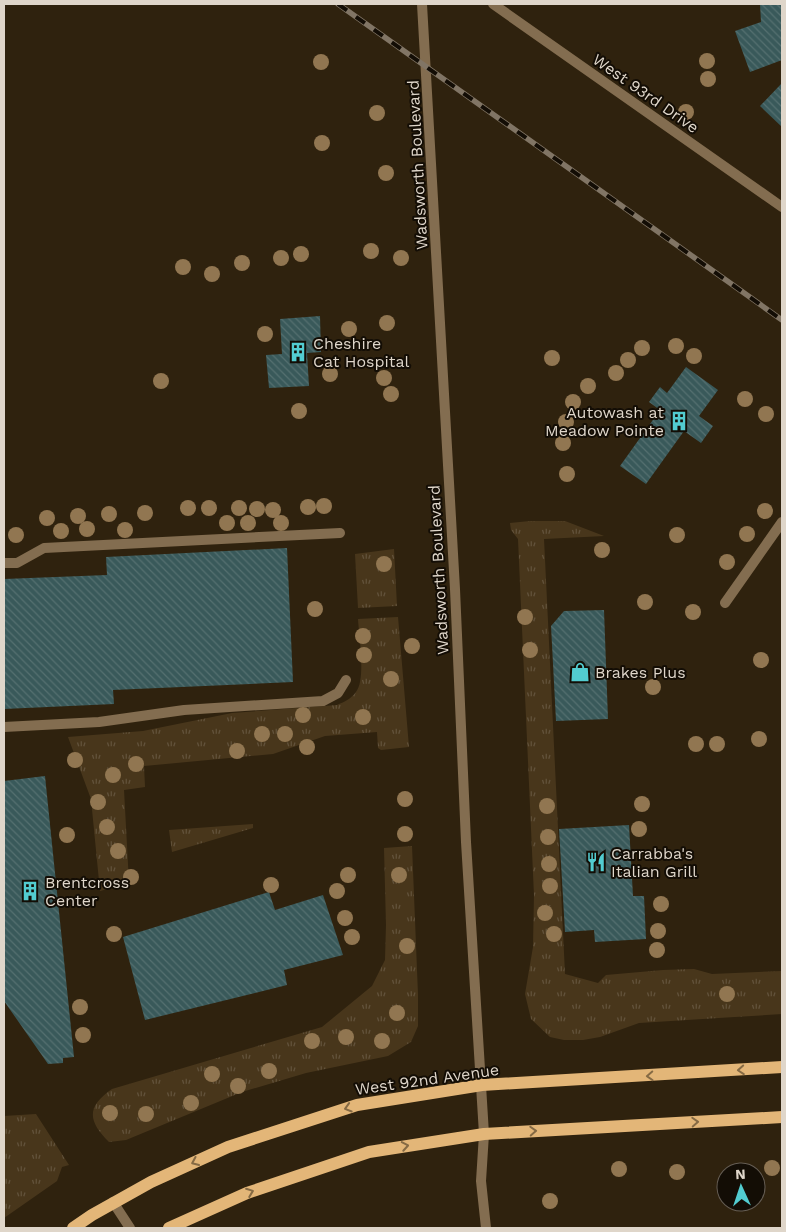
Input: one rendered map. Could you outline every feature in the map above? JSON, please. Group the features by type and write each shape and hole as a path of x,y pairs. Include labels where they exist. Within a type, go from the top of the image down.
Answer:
{"main road":[{"name":"West 92nd Avenue","path":"73,1228 113,1202 151,1182 228,1147 357,1105 482,1086 782,1067"},
{"path":"169,1228 247,1193 352,1157 394,1148 484,1134 782,1117"}],"street":[{"name":"Wadsworth Boulevard","path":"422,4 455,589 466,842 482,1086 484,1134 481,1181 486,1228"},
{"name":"West 93rd Drive","path":"493,4 782,207"},
{"path":"725,603 782,522"},
{"path":"4,564 17,563 44,548 340,533"},
{"path":"4,727 99,722 184,710 323,701 338,693 346,680"},
{"path":"113,1202 130,1228"}],"green space":[{"path":"565,521 604,536 544,539 565,974 598,983 606,975 663,970 694,969 712,974 782,971 782,1014 639,1023 600,1037 583,1040 564,1040 550,1037 531,1019 525,994 533,947 534,895 518,539 511,530 510,523"},
{"path":"394,549 397,606 358,608 355,554"},
{"path":"398,617 409,747 381,750 378,748 377,732 325,736 273,754 144,766 145,787 124,790 129,883 100,891 91,799 68,737 143,731 232,713 337,705 352,697 359,686 361,678 358,619"},
{"path":"253,824 253,828 172,852 169,830"},
{"path":"412,846 418,1026 411,1042 388,1056 306,1073 242,1092 126,1140 109,1142 97,1127 93,1114 98,1102 112,1089 322,1027 372,986 385,960 384,848"},
{"path":"36,1114 69,1165 62,1167 57,1181 4,1218 4,1116"}],"building":[{"path":"760,4 782,4 782,60 750,72 735,31 761,22"},
{"path":"782,83 782,127 760,106"},
{"name":"Cheshire Cat Hospital","path":"320,316 321,352 307,353 309,386 269,388 266,355 282,354 280,319"},
{"name":"Autowash at Meadow Pointe","path":"686,367 718,390 699,416 713,426 701,443 684,431 646,484 620,466 660,410 649,402 660,387 667,393"},
{"path":"287,548 293,682 113,690 114,704 4,709 4,579 107,575 106,557"},
{"name":"Brakes Plus","path":"604,610 608,719 556,721 551,626 564,611"},
{"name":"Brentcross Center","path":"45,776 74,1057 63,1058 63,1063 48,1064 4,1001 4,781"},
{"name":"Carrabba's Italian Grill","path":"629,825 633,896 644,896 646,939 595,942 594,930 565,932 559,829"},
{"path":"269,892 275,910 323,895 343,955 284,970 287,985 145,1020 123,937"}],"railway":[{"path":"338,4 782,320"}],"place":[{"name":"Cheshire Cat Hospital","path":"298,352"},
{"name":"Autowash at Meadow Pointe","path":"679,421"},
{"name":"Brakes Plus","path":"580,672"},
{"name":"Carrabba's Italian Grill","path":"596,862"},
{"name":"Brentcross Center","path":"30,891"}]}
